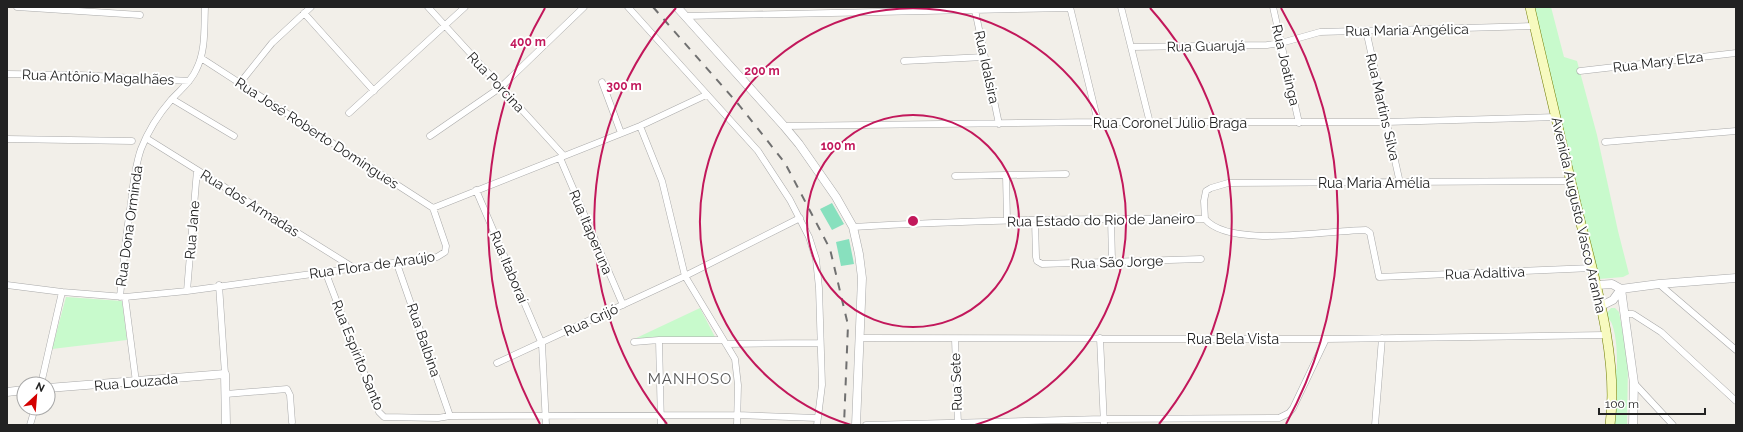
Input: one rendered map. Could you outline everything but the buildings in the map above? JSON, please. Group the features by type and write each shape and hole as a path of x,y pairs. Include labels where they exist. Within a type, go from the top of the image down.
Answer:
{"main road":[{"name":"Avenida Augusto Vasco Aranha","path":"1530,7 1597,285 1613,398 1610,425"}],"street":[{"path":"17,7 140,15"},
{"name":"Rua Dona Orminda","path":"136,382 123,297 133,187 137,162 146,138 155,121 172,99 190,81 201,58 205,7"},
{"path":"240,83 272,43 311,7"},
{"name":"Rua Porcina","path":"428,7 562,157"},
{"path":"349,113 465,7"},
{"path":"430,136 501,87 584,7"},
{"path":"628,7 758,151 774,173 800,218 816,259 819,288 822,385 817,425"},
{"path":"1121,7 1150,123"},
{"name":"Rua Joatinga","path":"1273,7 1300,123"},
{"path":"682,11 975,10 1070,8 1098,122"},
{"name":"Rua Idalsira","path":"975,10 999,124"},
{"path":"682,11 784,126 836,197 853,227 859,254 862,278 856,425"},
{"path":"304,13 374,91"},
{"name":"Rua Maria Angélica","path":"1281,43 1320,32 1535,26"},
{"name":"Rua Martins Silva","path":"1366,30 1400,183"},
{"name":"Rua Guarujá","path":"1131,47 1253,45 1281,43"},
{"name":"Rua Mary Elza","path":"1580,71 1736,53"},
{"path":"904,61 984,57"},
{"name":"Rua José Roberto Domingues","path":"201,58 433,208"},
{"name":"Rua Antônio Magalhães","path":"7,74 79,74 190,81"},
{"path":"602,82 620,133"},
{"path":"433,208 640,126 706,95"},
{"path":"172,99 234,136"},
{"name":"Rua Coronel Júlio Braga","path":"784,126 1098,122 1386,122 1556,117"},
{"path":"640,126 662,181 685,276 732,353 736,367 738,385 737,425"},
{"path":"1605,142 1736,131"},
{"name":"Rua dos Armadas","path":"146,138 354,268"},
{"path":"7,139 132,141"},
{"name":"Rua Itaperuna","path":"562,157 623,305"},
{"name":"Rua Jane","path":"188,291 197,170"},
{"path":"955,176 1066,174"},
{"path":"1006,175 1007,221"},
{"name":"Rua Maria Amélia","path":"1205,218 1204,201 1206,191 1210,188 1228,183 1571,181"},
{"name":"Rua Itaboraí","path":"476,190 542,344"},
{"name":"Rua Flora de Araújo","path":"7,285 62,292 123,297 188,291 219,285 325,271 397,264 437,257 445,252 445,241 433,208"},
{"name":"Rua Grijó","path":"497,363 542,344 685,276 800,218"},
{"path":"1111,218 1112,261"},
{"name":"Rua Estado do Rio de Janeiro","path":"853,227 974,221 1035,221 1111,218 1205,218 1214,227 1230,233 1294,236 1366,230 1370,233 1379,277"},
{"name":"Rua São Jorge","path":"1035,221 1036,257 1039,263 1201,259"},
{"name":"Rua Balbina","path":"397,264 450,416"},
{"name":"Rua Adaltiva","path":"1379,277 1592,268"},
{"name":"Rua Espírito Santo","path":"325,271 379,412 386,417 407,416 438,418 450,416 546,417 737,415 817,418"},
{"path":"1597,285 1612,284 1620,289 1659,284 1736,278"},
{"path":"1659,284 1736,350"},
{"path":"219,285 225,374 226,425"},
{"path":"1601,306 1613,300 1620,289"},
{"path":"1620,289 1634,383 1633,425"},
{"path":"43,376 62,292"},
{"path":"1624,314 1633,314 1661,332 1736,401"},
{"name":"Rua Bela Vista","path":"860,338 1326,339 1605,335"},
{"path":"1100,338 1104,422"},
{"path":"1375,425 1382,338"},
{"name":"Rua Sete","path":"955,339 958,424"},
{"path":"866,425 1275,418 1284,416 1293,408 1326,339"},
{"path":"634,342 659,340 820,344"},
{"path":"659,340 661,425"},
{"path":"542,344 546,425"},
{"name":"Rua Louzada","path":"56,387 225,374"},
{"path":"1634,383 1673,425"},
{"path":"226,394 287,389 290,395 292,422"},
{"path":"438,418 438,425"}],"green space":[{"path":"1534,7 1551,7 1564,57 1577,61 1597,135 1629,274 1623,277 1599,279"},
{"path":"832,203 844,224 832,230 820,209"},
{"path":"849,239 854,264 841,266 836,242"},
{"path":"66,297 122,301 127,340 52,349"},
{"path":"700,308 715,337 632,340"},
{"path":"1611,308 1615,308 1619,312 1628,361 1627,425 1614,425 1617,397 1615,373 1617,368 1616,346 1612,324 1606,314"}],"railway":[{"path":"653,7 739,105 785,163 830,249 848,325 844,425"}],"district":[{"name":"MANHOSO","path":"690,379"}]}
